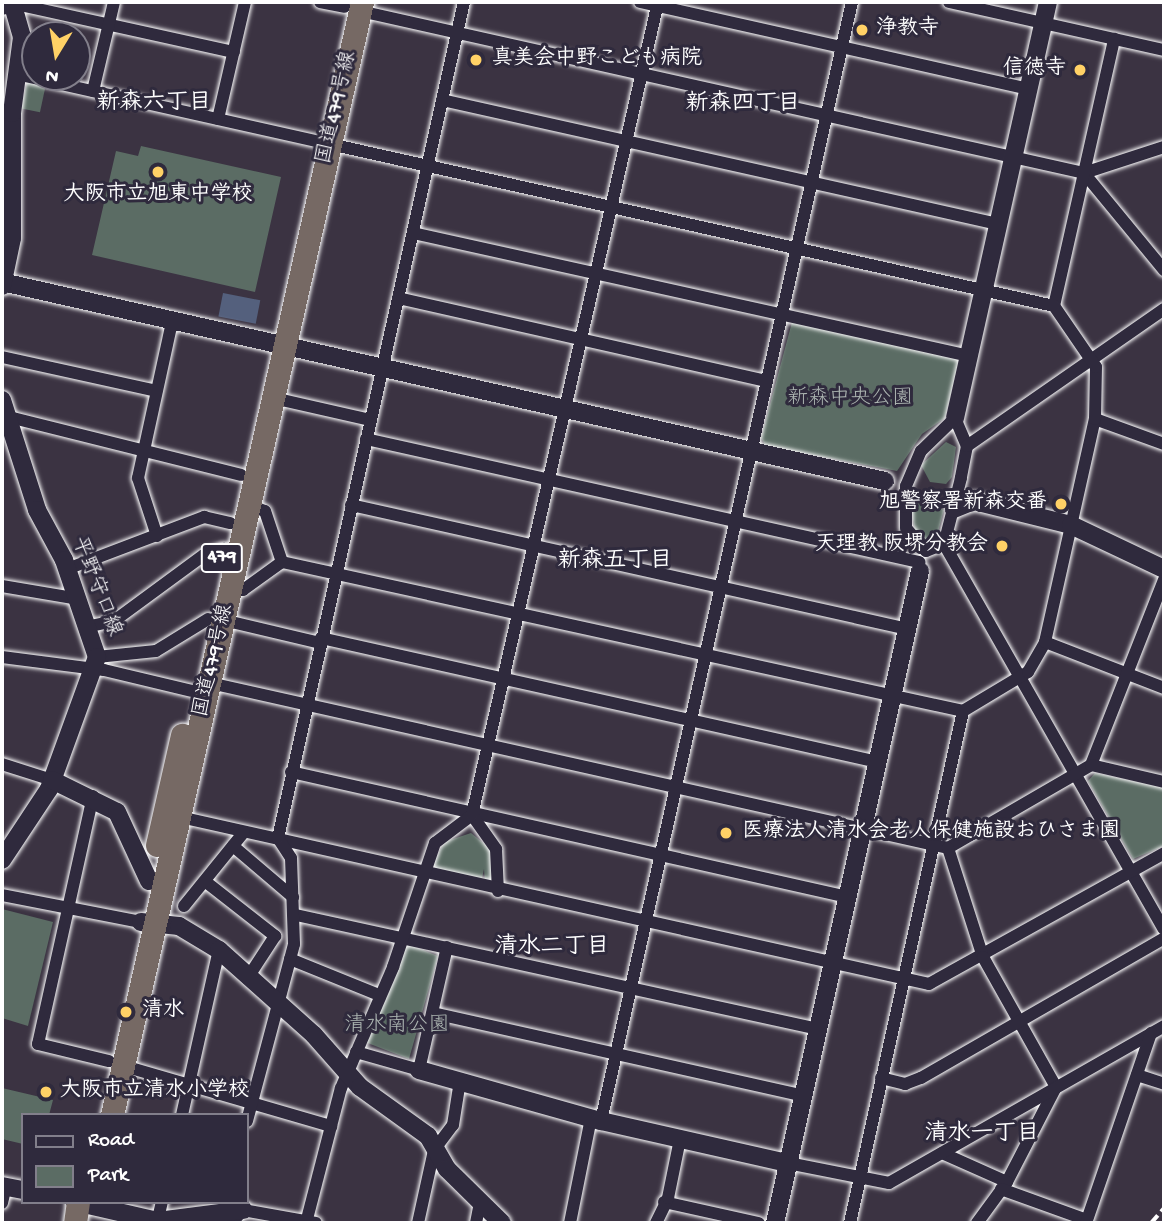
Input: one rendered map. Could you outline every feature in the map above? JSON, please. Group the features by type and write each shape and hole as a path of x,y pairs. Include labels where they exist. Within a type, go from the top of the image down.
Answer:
{"highway":[{"name":"国道479号線","path":"148,922 149,881 201,687 216,620 224,549 241,475 277,345 353,5"},
{"name":"国道479号線","path":"216,620 230,590 273,398 277,345"},
{"name":"国道479号線","path":"98,1113 116,1063 148,922 180,817 201,687"},
{"name":"国道479号線","path":"112,1113 116,1063"},
{"path":"75,1223 84,1206"}],"street":[{"path":"93,91 114,2"},
{"path":"218,119 245,2"},
{"path":"320,2 353,5 457,32 1084,173 1164,147"},
{"path":"248,1118 275,1004 290,959 296,915 291,858 278,838 305,706 337,574 464,2"},
{"path":"640,2 1029,89"},
{"path":"570,1223 632,988 852,2"},
{"path":"949,2 1164,50"},
{"path":"9,6 22,37 16,74 12,233 2,283 885,481 909,472 955,418 1048,2"},
{"path":"84,1206 158,1222 231,1212 310,1223 331,1126 348,1073 399,935 425,876 435,843 472,815 491,745 568,410 658,4"},
{"path":"9,6 234,52"},
{"path":"1054,306 1114,39"},
{"path":"16,74 1054,306 1092,360 1096,419 1045,642 1021,677 963,711 282,562 243,590 230,590"},
{"path":"442,100 999,224"},
{"path":"1084,173 1164,270"},
{"path":"413,233 969,356"},
{"path":"398,298 767,381"},
{"path":"941,434 964,441 1092,360 1164,309"},
{"path":"157,536 138,478 141,452 172,322"},
{"path":"2,357 156,391"},
{"path":"273,398 370,420"},
{"name":"平野守口線","path":"2,400 37,510 79,599 95,664 52,780 2,860"},
{"path":"9,417 241,475"},
{"path":"920,567 940,547 954,509 964,441 955,418"},
{"path":"1096,419 1164,444"},
{"path":"366,439 550,484 736,521 920,567"},
{"path":"903,507 909,472"},
{"path":"775,1223 920,567 903,507 885,481"},
{"path":"954,509 974,501 1071,525 1164,569"},
{"path":"249,505 264,511 282,562"},
{"path":"351,505 908,629"},
{"path":"66,569 204,517 230,523"},
{"path":"916,546 940,547"},
{"path":"940,547 1021,677 1164,929"},
{"path":"86,627 114,621 204,555 224,549"},
{"path":"2,657 95,664 305,706 948,848 1091,765 1164,580"},
{"path":"2,586 79,599"},
{"path":"95,664 156,651 216,620 505,679 878,762"},
{"path":"1045,642 1164,688"},
{"path":"850,1223 963,711"},
{"path":"2,764 93,796 124,822 149,881"},
{"path":"1091,765 1164,782"},
{"path":"291,772 472,815 848,897"},
{"path":"93,796 38,1044 189,1082 331,1126"},
{"path":"472,815 496,849 498,891"},
{"path":"180,817 278,838 425,876 903,979 935,982 1164,853"},
{"path":"184,906 244,832"},
{"path":"233,846 293,897"},
{"path":"948,848 983,957 1056,1087"},
{"path":"206,882 275,936 247,979"},
{"path":"2,895 189,930 219,950 348,1073 428,1136 434,1150 502,1223"},
{"path":"296,915 399,935 818,1029"},
{"path":"881,1078 911,1083 1164,938"},
{"path":"419,1070 447,947"},
{"path":"182,1113 219,950"},
{"path":"290,959 379,995"},
{"path":"433,1013 803,1096"},
{"path":"356,1052 596,1120 859,1179 889,1183 1164,1026"},
{"path":"942,1153 1086,1222 1151,1033"},
{"path":"1137,1075 1164,1084"},
{"path":"418,1223 434,1150 453,1125 460,1081"},
{"path":"977,1223 1004,1185 1056,1087"},
{"path":"656,1223 680,1139"},
{"path":"477,1223 480,1202"},
{"path":"664,1202 759,1223"},
{"path":"158,1222 162,1204"}],"green space":[{"path":"25,91 45,91 40,112 21,108"},
{"path":"141,146 281,177 255,292 92,255 116,151 138,156"},
{"name":"新森中央公園","path":"792,322 959,360 945,418 922,434 897,471 766,446 761,438"},
{"path":"946,442 956,447 952,477 946,484 930,482 921,465"},
{"path":"921,499 944,510 935,543 927,544 915,530 911,508"},
{"path":"1095,773 1164,788 1164,846 1133,859 1088,781"},
{"path":"471,833 493,851 493,885 485,883 484,869 481,883 432,867 444,842"},
{"path":"2,909 53,922 28,1026 2,1018"},
{"name":"清水南公園","path":"405,943 438,956 409,1059 365,1042"},
{"path":"2,1088 53,1100 50,1113 21,1113 21,1144 2,1139"}],"water":[{"path":"223,293 260,300 256,324 218,317"}],"railway":[{"path":"1151,1223 1164,1208"}],"place":[{"name":"浄教寺","path":"862,30"},
{"name":"真美会中野こども病院","path":"476,60"},
{"name":"信徳寺","path":"1080,70"},
{"name":"大阪市立旭東中学校","path":"158,172"},
{"name":"旭警察署新森交番","path":"1061,504"},
{"name":"天理教 阪堺分教会","path":"1002,546"},
{"name":"医療法人清水会老人保健施設おひさま園","path":"726,833"},
{"name":"清水","path":"126,1012"},
{"name":"大阪市立清水小学校","path":"46,1092"}],"district":[{"name":"新森六丁目","path":"154,104"},
{"name":"新森四丁目","path":"743,105"},
{"name":"新森五丁目","path":"615,562"},
{"name":"清水二丁目","path":"552,948"},
{"name":"清水一丁目","path":"982,1135"}]}
